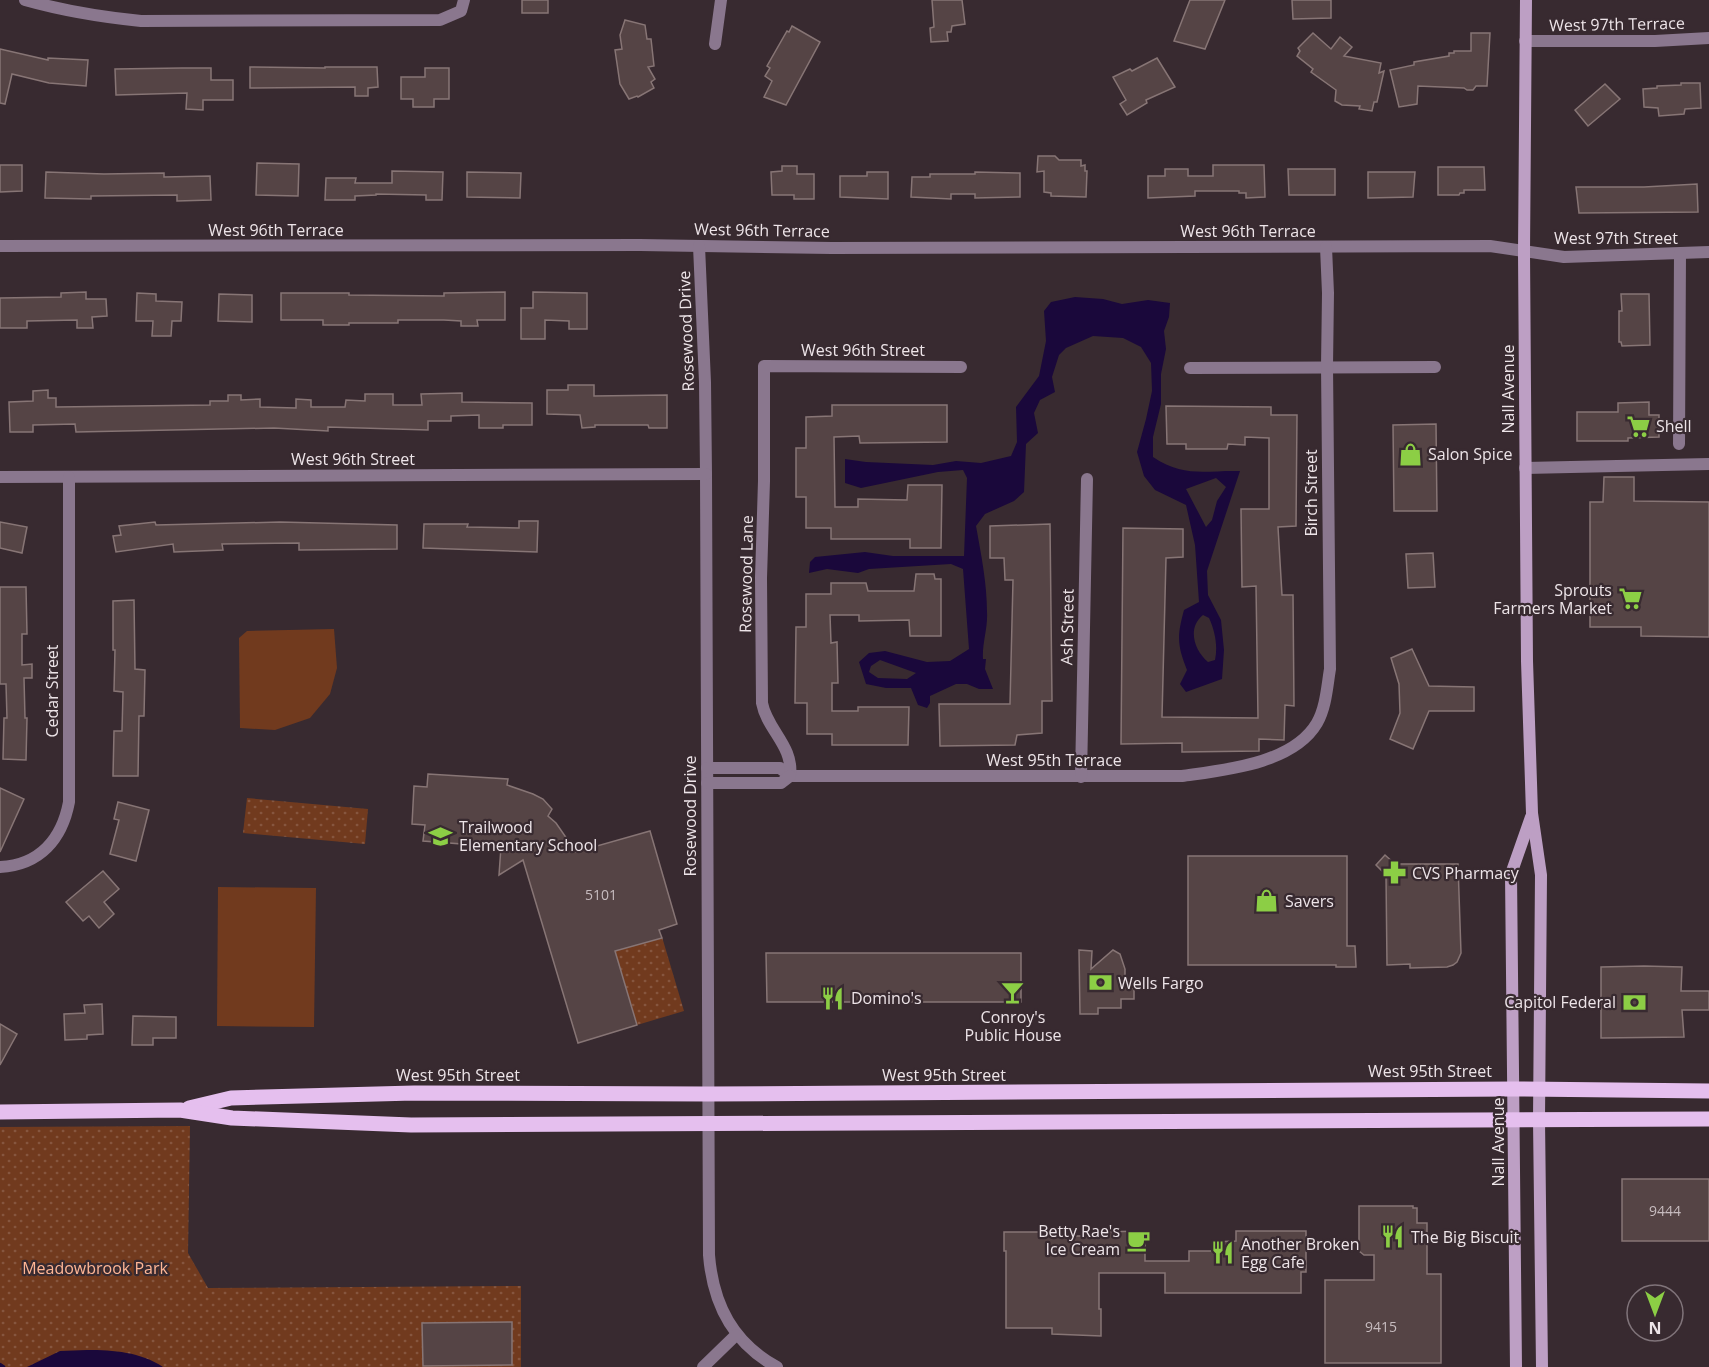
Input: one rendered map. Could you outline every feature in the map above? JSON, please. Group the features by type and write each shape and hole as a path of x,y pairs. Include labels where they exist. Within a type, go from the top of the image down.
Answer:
{"main road":[{"name":"Nall Avenue","path":"1526,0 1524,252 1527,661 1532,813 1541,875 1539,1120 1542,1367"},
{"name":"Nall Avenue","path":"1516,1367 1511,874 1532,813"},
{"name":"West 95th Street","path":"180,1110 231,1098 414,1093 708,1094 1514,1089 1709,1091"},
{"name":"West 95th Street","path":"0,1112 180,1110 232,1118 411,1125 1709,1119"}],"street":[{"path":"25,0 62,10 141,21 440,20 462,6"},
{"path":"715,44 721,0"},
{"name":"West 97th Terrace","path":"1525,41 1709,38"},
{"name":"West 96th Terrace","path":"0,246 832,248 1490,246 1524,252"},
{"name":"Rosewood Drive","path":"699,246 705,382 706,474 710,1273 716,1296 736,1335 760,1358 777,1367"},
{"name":"Birch Street","path":"1309,734 1317,724 1324,705 1330,669 1326,247"},
{"name":"West 97th Street","path":"1524,252 1564,257 1709,252"},
{"path":"1679,444 1680,254"},
{"name":"West 96th Street","path":"764,366 961,367"},
{"name":"Rosewood Lane","path":"764,366 762,703 764,712 788,754 791,765 790,776"},
{"path":"1190,368 1435,367"},
{"path":"1526,468 1709,464"},
{"name":"West 96th Street","path":"0,477 706,474"},
{"name":"Cedar Street","path":"0,867 9,867 27,861 44,851 57,837 66,819 69,802 69,477"},
{"name":"Ash Street","path":"1081,777 1087,479"},
{"name":"West 95th Terrace","path":"707,783 781,783 790,776 1182,776 1260,761 1288,750 1309,734"},
{"name":"West 95th Terrace","path":"707,768 780,768 790,776"},
{"path":"703,1367 736,1335"}],"green space":[{"path":"334,629 337,668 330,694 310,718 275,730 240,728 239,638 247,631"},
{"path":"247,798 368,809 365,844 243,833"},
{"path":"218,887 316,888 314,1027 217,1026"},
{"path":"662,937 684,1011 637,1025 615,951"},
{"name":"Meadowbrook Park","path":"190,1126 188,1253 208,1288 521,1286 521,1367 0,1367 0,1127"}],"shaded area":[{"path":"1075,297 1103,299 1122,304 1148,300 1170,303 1169,317 1164,331 1166,349 1161,374 1161,404 1153,437 1153,457 1175,468 1195,472 1240,471 1207,571 1208,595 1221,620 1224,650 1222,679 1186,692 1180,684 1187,670 1179,640 1184,610 1199,602 1195,545 1186,505 1155,490 1144,476 1137,452 1152,391 1151,363 1141,347 1123,338 1093,336 1066,348 1059,355 1052,377 1055,392 1040,400 1034,413 1038,433 1026,444 1024,492 1014,501 985,514 976,526 987,601 983,659 986,659 985,669 993,689 979,689 967,684 956,684 930,696 927,708 918,705 911,688 886,688 866,684 859,662 869,653 885,651 927,662 950,661 969,649 963,569 951,564 869,569 858,573 827,569 809,573 810,562 815,557 865,552 893,556 964,556 967,478 963,470 938,472 861,488 845,483 845,459 933,465 956,461 981,463 1011,456 1017,442 1016,407 1039,376 1046,341 1044,311 1051,302","holes":["1216,478 1226,487 1217,501 1212,520 1206,527 1186,489","1203,615 1209,618 1215,639 1215,660 1208,662 1196,645 1194,632 1198,620","880,660 916,673 907,679 878,678 869,672 871,666"]},
{"path":"87,1350 126,1353 145,1358 163,1367 27,1367 60,1351"}],"building":[{"path":"522,0 548,0 548,13 522,13"},
{"path":"932,0 962,0 965,24 952,26 951,32 947,32 948,41 931,42 930,28 934,27"},
{"path":"1190,0 1225,0 1205,49 1174,41"},
{"path":"1292,0 1331,0 1331,18 1293,19"},
{"path":"625,20 645,25 647,39 651,39 654,66 648,67 655,79 651,82 654,88 629,99 620,84 615,50 622,49 620,35"},
{"path":"792,26 820,42 786,105 764,97 772,81 765,76 770,68 767,66"},
{"path":"1313,33 1331,49 1340,37 1352,47 1344,56 1381,63 1379,73 1384,71 1377,102 1374,102 1372,111 1359,109 1360,106 1342,105 1335,101 1336,90 1311,72 1313,69 1297,56 1300,51 1298,48"},
{"path":"1471,33 1490,33 1487,86 1476,86 1473,90 1467,90 1418,86 1417,104 1399,107 1390,70 1414,65 1414,62 1449,56 1449,53 1454,53 1454,51 1471,51"},
{"path":"0,49 48,60 48,58 88,60 86,86 49,83 12,74 5,104 0,103"},
{"path":"1157,58 1175,87 1146,100 1147,103 1127,115 1120,104 1126,100 1113,77 1130,69 1132,71"},
{"path":"250,67 377,67 378,87 368,88 368,96 355,96 355,87 250,88"},
{"path":"211,68 211,80 233,80 233,100 203,100 203,110 186,109 187,93 116,95 115,69"},
{"path":"425,68 449,68 449,99 434,99 434,107 413,107 413,99 401,99 401,77 425,77"},
{"path":"1681,83 1700,83 1701,108 1685,109 1684,114 1659,116 1658,108 1644,107 1643,89 1681,85"},
{"path":"1605,84 1620,99 1588,126 1575,110"},
{"path":"1038,156 1055,156 1059,160 1081,160 1081,166 1085,165 1085,171 1087,171 1086,197 1051,196 1051,193 1044,192 1044,171 1037,172"},
{"path":"257,163 299,164 298,196 256,195"},
{"path":"0,165 22,165 22,191 0,192"},
{"path":"1213,165 1264,165 1265,197 1246,198 1246,193 1239,193 1239,191 1195,191 1195,196 1148,198 1148,176 1165,176 1165,169 1188,169 1188,176 1213,176"},
{"path":"782,166 797,166 797,174 814,174 814,199 794,199 794,195 772,195 771,172 782,171"},
{"path":"1438,167 1484,167 1485,190 1464,190 1464,193 1459,195 1438,195"},
{"path":"1288,169 1335,169 1335,195 1289,195"},
{"path":"392,171 443,172 442,200 426,200 426,195 376,194 355,196 355,200 325,200 326,178 356,178 355,183 392,183"},
{"path":"46,172 164,173 164,177 210,176 211,200 177,201 177,195 91,196 91,199 45,198"},
{"path":"467,172 521,173 520,198 467,197"},
{"path":"867,172 888,172 888,199 840,197 840,176 867,176"},
{"path":"975,172 1020,173 1020,197 975,198 975,194 951,194 951,199 911,197 912,177 930,177 930,174 975,174"},
{"path":"1368,172 1415,172 1413,197 1368,198"},
{"path":"1697,184 1698,212 1579,213 1576,187"},
{"path":"86,292 86,299 106,299 107,316 92,317 93,328 77,328 77,320 27,321 27,328 0,328 0,298 61,297 61,293"},
{"path":"505,292 505,320 477,320 478,326 461,326 461,321 444,320 398,320 398,323 323,325 323,320 281,320 281,293 444,296 444,293"},
{"path":"533,292 587,293 587,329 569,329 569,321 545,320 545,339 521,339 521,308 533,308"},
{"path":"137,293 156,294 156,301 182,302 181,321 172,321 171,336 152,336 153,321 136,321"},
{"path":"219,294 252,295 252,322 218,321"},
{"path":"1621,294 1649,294 1650,345 1622,346 1619,342"},
{"path":"568,385 594,385 594,396 667,395 667,428 649,428 648,425 595,425 595,427 582,428 580,415 547,414 547,390 568,390"},
{"path":"48,390 48,398 56,398 56,407 210,405 210,401 228,401 228,395 241,395 241,400 260,399 260,407 296,408 296,399 311,400 311,407 345,407 346,400 365,401 365,394 393,394 393,405 422,405 421,394 462,393 462,402 532,403 532,425 479,428 479,415 451,416 451,421 428,421 428,430 328,427 328,431 274,428 76,432 75,424 33,425 33,432 10,432 9,402 33,401 33,391"},
{"path":"1649,402 1649,415 1659,415 1659,437 1628,438 1628,441 1577,441 1577,412 1618,412 1618,403"},
{"path":"832,405 947,405 947,442 860,443 859,436 834,437 835,507 858,507 858,499 907,500 908,485 942,485 941,548 910,548 910,539 831,539 831,528 806,528 806,497 796,497 796,448 806,448 806,417 832,416"},
{"path":"1166,406 1271,407 1271,415 1297,415 1296,526 1278,527 1282,595 1293,595 1294,706 1285,705 1284,740 1259,739 1259,751 1182,752 1182,743 1121,744 1123,528 1183,529 1183,557 1166,558 1162,717 1258,718 1256,586 1242,587 1241,509 1269,509 1269,438 1245,437 1245,445 1228,444 1227,449 1186,449 1186,444 1167,444"},
{"path":"1436,424 1437,511 1394,511 1393,425"},
{"path":"1604,477 1634,477 1634,501 1709,502 1709,637 1641,636 1641,627 1590,627 1590,502 1603,502"},
{"path":"519,521 538,521 537,552 423,548 424,524 468,524 467,527 519,528"},
{"path":"0,522 27,527 22,553 0,548"},
{"path":"155,522 156,525 280,522 397,525 397,549 299,550 299,543 222,544 223,550 174,552 173,544 116,552 113,536 121,535 119,526"},
{"path":"1050,524 1052,701 1042,701 1042,733 1017,735 1015,745 940,746 939,704 1010,704 1013,580 1005,580 1004,558 990,558 990,526"},
{"path":"1433,553 1435,587 1408,588 1406,554"},
{"path":"916,574 934,574 935,579 941,579 941,636 910,636 909,620 859,621 859,615 830,615 831,643 837,642 838,683 832,683 832,711 858,711 858,707 909,707 908,745 832,745 832,734 807,734 807,703 795,703 796,627 806,627 806,594 831,594 831,583 866,583 868,591 914,591"},
{"path":"0,587 26,587 27,634 22,634 22,665 32,664 32,678 24,678 25,718 27,718 26,760 3,759 4,718 7,718 6,684 0,684"},
{"path":"134,600 135,669 145,670 144,716 139,716 138,776 113,776 114,731 122,731 123,692 114,691 113,601"},
{"path":"1412,649 1429,686 1474,687 1474,711 1429,711 1413,749 1390,739 1400,713 1399,684 1391,658"},
{"name":"Trailwood Elementary School","path":"428,774 508,779 507,785 543,799 552,809 548,816 556,823 576,852 650,831 677,924 659,930 662,938 615,951 637,1025 578,1043 523,860 499,875 501,847 423,841 425,825 412,824 414,786 427,787"},
{"path":"0,788 24,799 0,852"},
{"path":"118,802 149,810 136,861 110,854 119,820 114,819"},
{"name":"CVS Pharmacy","path":"1385,855 1395,864 1458,864 1461,953 1453,965 1410,968 1410,964 1387,965 1386,875 1376,865"},
{"name":"Savers","path":"1188,856 1347,856 1347,946 1355,946 1356,967 1188,965"},
{"path":"103,871 119,889 104,902 114,914 99,928 89,916 83,921 66,902"},
{"name":"Wells Fargo","path":"1079,950 1092,951 1091,969 1113,950 1120,954 1125,969 1125,984 1134,989 1134,999 1121,999 1121,1008 1098,1008 1098,1014 1080,1014"},
{"path":"766,953 1021,953 1021,1002 767,1002"},
{"path":"1601,967 1682,967 1681,991 1709,991 1709,1010 1682,1010 1684,1037 1601,1038"},
{"path":"102,1004 103,1034 87,1035 87,1039 65,1040 64,1014 85,1013 84,1005"},
{"path":"133,1016 176,1017 176,1038 153,1038 153,1045 132,1045"},
{"path":"0,1024 17,1034 0,1065"},
{"path":"1622,1179 1709,1179 1709,1241 1622,1241"},
{"path":"1359,1206 1413,1206 1417,1208 1417,1223 1427,1223 1427,1274 1441,1274 1441,1363 1325,1363 1325,1280 1374,1280 1374,1255 1364,1255 1359,1251"},
{"path":"1145,1231 1145,1261 1189,1261 1189,1251 1212,1251 1212,1242 1236,1241 1236,1231 1306,1231 1306,1272 1301,1272 1301,1293 1165,1293 1165,1273 1099,1273 1101,1336 1052,1334 1052,1328 1006,1328 1004,1232 1053,1232 1053,1236 1097,1236 1097,1232"},
{"path":"512,1322 512,1365 423,1366 422,1323"}],"place":[{"name":"Shell","path":"1638,426"},
{"name":"Salon Spice","path":"1410,454"},
{"name":"Sprouts Farmers Market","path":"1630,599"},
{"name":"Trailwood Elementary School","path":"441,836"},
{"name":"CVS Pharmacy","path":"1394,873"},
{"name":"Savers","path":"1267,901"},
{"name":"Wells Fargo","path":"1100,983"},
{"name":"Conroy's Public House","path":"1013,992"},
{"name":"Domino's","path":"833,998"},
{"name":"Capitol Federal","path":"1634,1002"},
{"name":"The Big Biscuit","path":"1393,1237"},
{"name":"Betty Rae's Ice Cream","path":"1138,1240"},
{"name":"Another Broken Egg Cafe","path":"1223,1253"}]}
